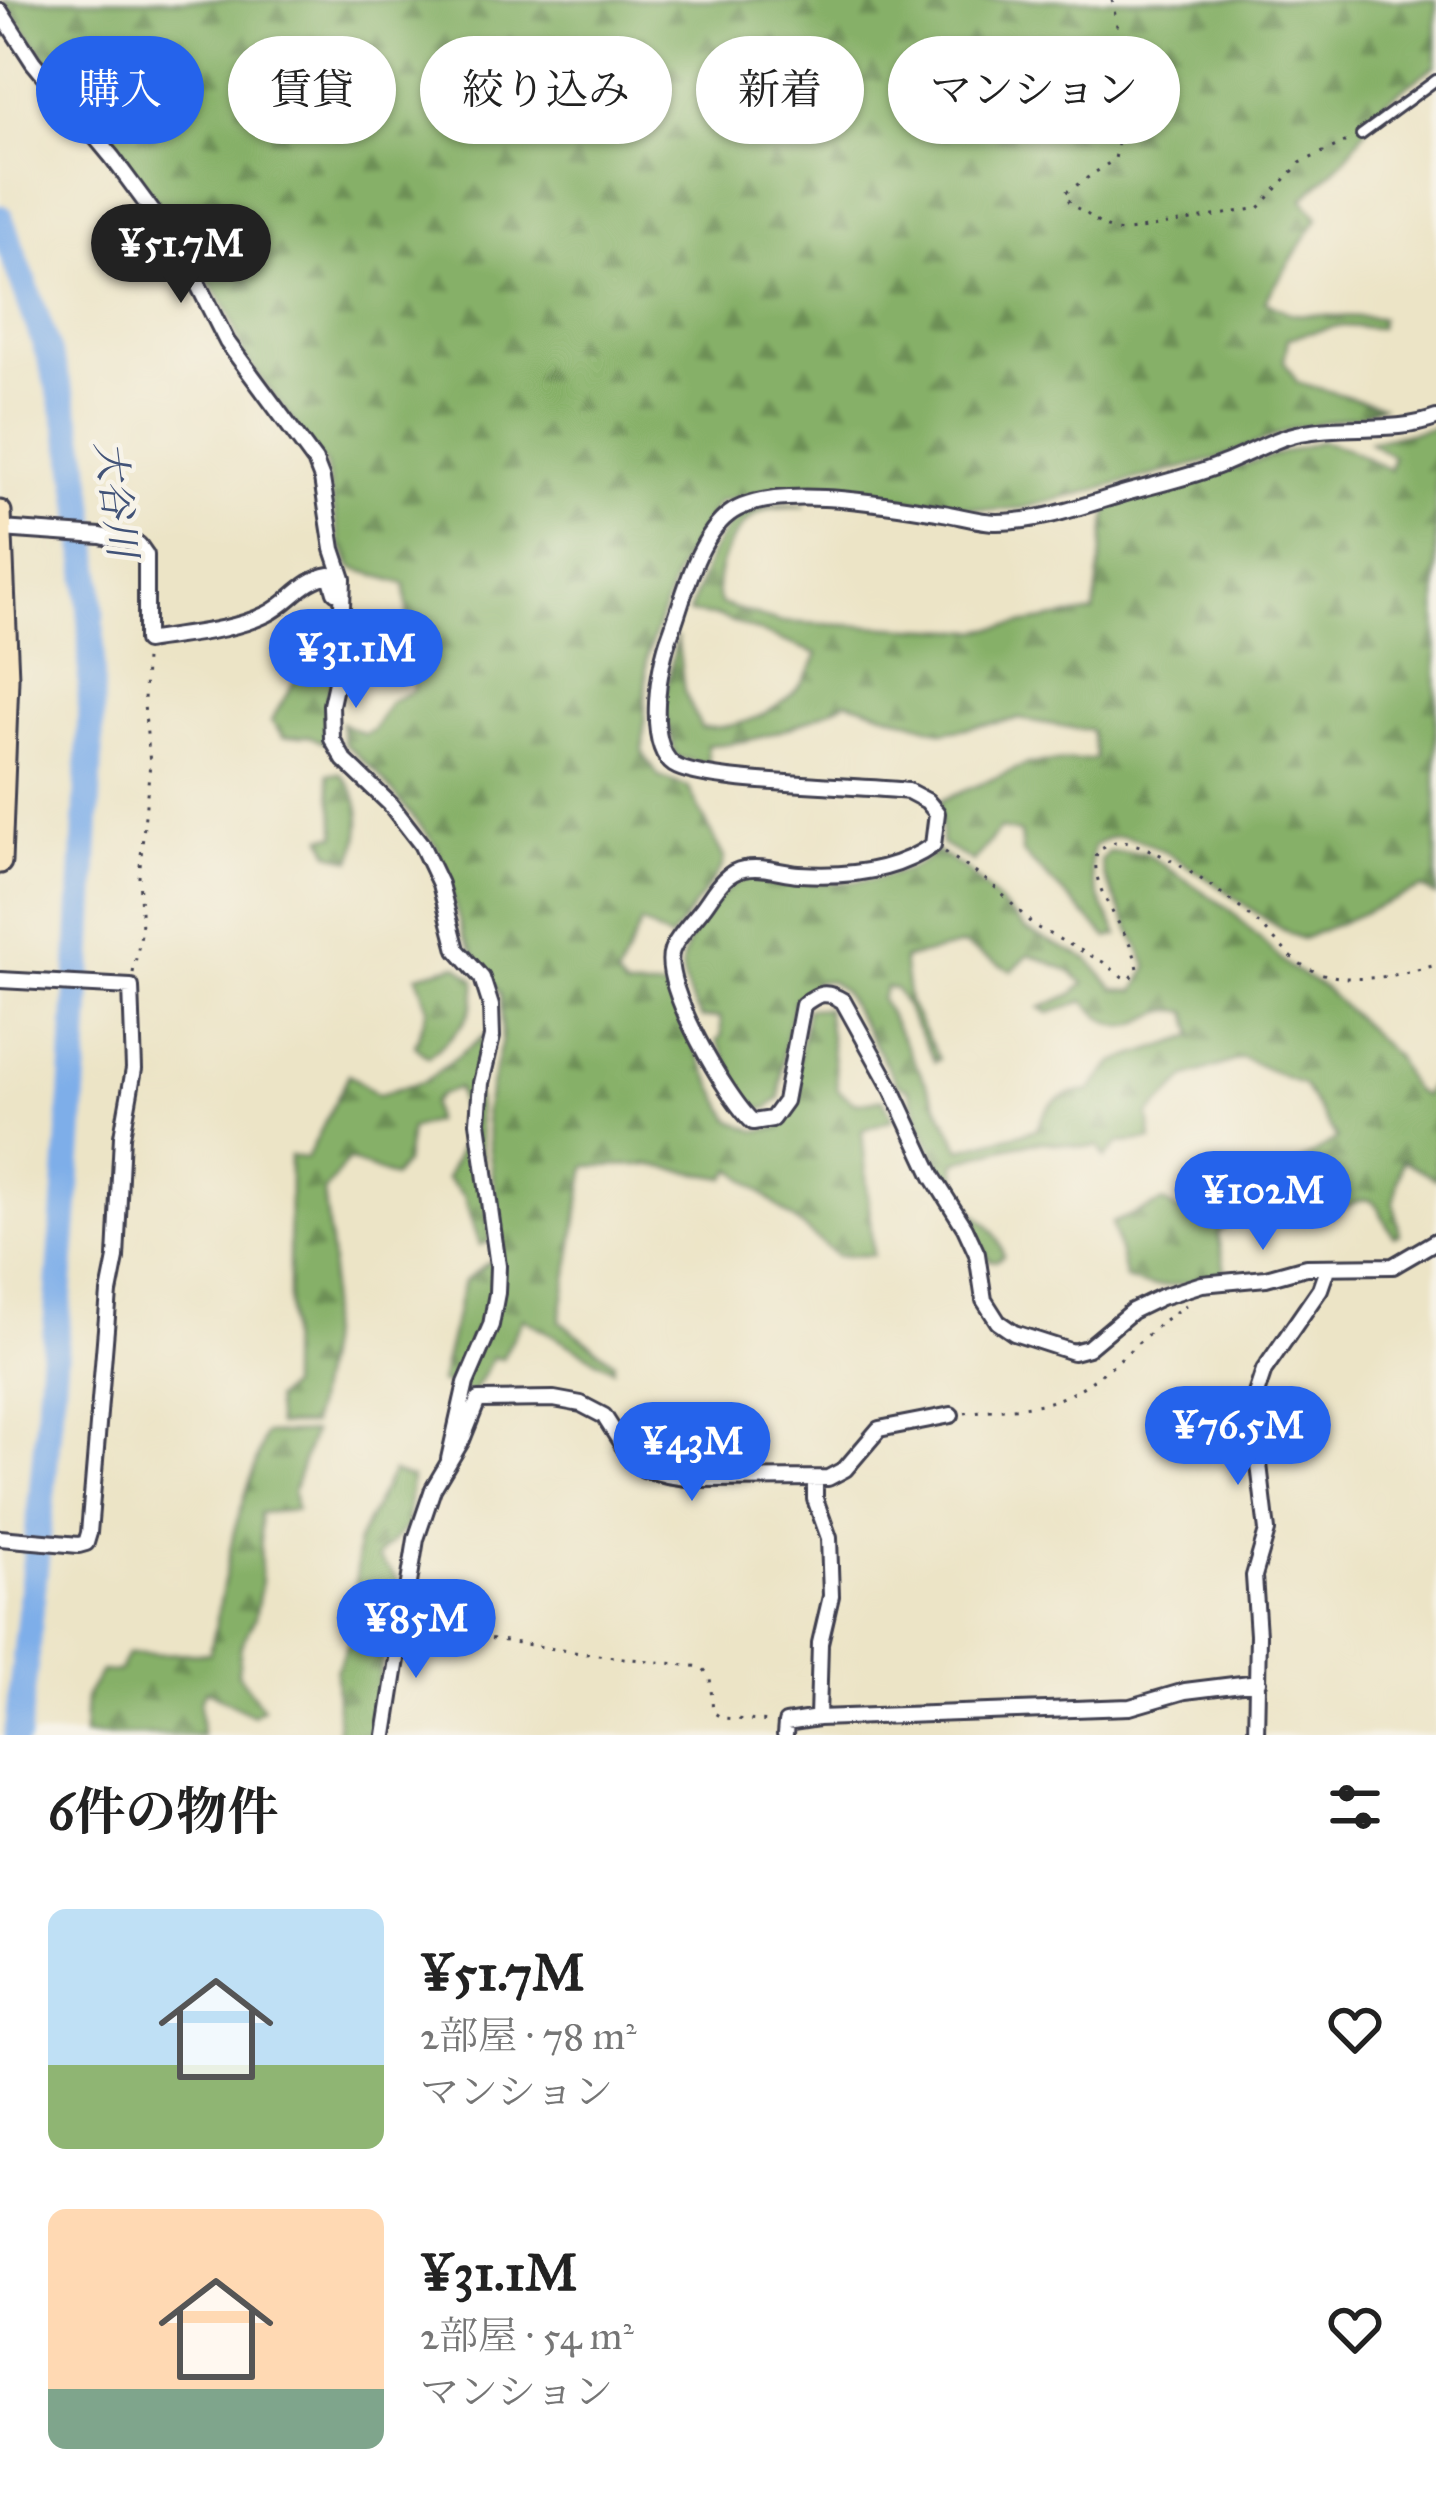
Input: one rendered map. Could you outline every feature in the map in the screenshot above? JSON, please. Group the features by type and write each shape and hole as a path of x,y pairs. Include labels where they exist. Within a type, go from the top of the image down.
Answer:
{"main road":[{"path":"0,512 7,678 0,862"}],"street":[{"path":"0,11 33,62 180,249 226,342 315,461 343,579 332,740 344,760 390,804 421,844 440,884 457,950 482,978 491,1006 492,1037 478,1122 498,1266 497,1293 491,1325 466,1383 448,1459 416,1539 385,1735"},
{"path":"1436,418 1391,427 1299,433 1220,466 1035,519 994,523 911,508 790,498 733,511 709,539 662,657 657,700 660,738 669,760 678,768 713,776 908,791 937,813 933,845 884,868 850,874 742,869 723,880 671,951 671,979 696,1034 740,1110 753,1121 772,1119 785,1101 802,1005 817,994 831,994 843,1001 933,1177 965,1228 977,1254 984,1300 998,1322 1014,1334 1073,1352 1088,1348 1132,1312 1202,1284 1266,1278 1306,1267 1393,1266 1436,1241"},
{"path":"2,529 101,536 140,545 146,555 146,641 240,624 271,612 298,589 331,575 335,604 343,614"},
{"path":"0,980 131,987 134,1069 122,1136 116,1258 89,1533 86,1543 79,1545 0,1538"},
{"path":"1256,1735 1254,1576 1266,1518 1252,1406 1264,1370 1320,1289 1327,1269"},
{"path":"448,1459 462,1440 478,1400 554,1399 581,1404 604,1417 632,1460 644,1469 693,1479 828,1478 845,1469 879,1429 951,1415"},
{"path":"815,1479 815,1499 829,1538 831,1597 820,1643 818,1718"},
{"path":"786,1729 818,1718 1130,1707 1185,1691 1258,1682"}],"lane":[{"path":"1360,135 1436,80"}],"path":[{"path":"1112,0 1123,52 1122,120 1115,160 1065,193 1072,206 1103,230 1123,232 1259,208 1300,163 1360,135"},
{"path":"131,987 142,929 139,877 150,763 144,705 146,641"},
{"path":"933,845 992,884 1034,926 1124,978 1131,978 1138,969 1135,948 1096,879 1094,863 1098,850 1114,842 1140,846 1162,857 1226,899 1273,938 1288,958 1317,972 1355,981 1436,965"},
{"path":"951,1415 1048,1402 1079,1390 1154,1325 1189,1303 1202,1284"},
{"path":"400,1624 703,1667 710,1677 713,1712 722,1718 786,1729"}],"green space":[{"path":"3,0 1436,0 1436,65 1383,103 1345,159 1303,199 1318,218 1265,301 1291,314 1381,318 1379,328 1338,326 1288,338 1284,361 1297,382 1381,406 1294,428 1217,459 1023,508 993,510 786,486 718,502 680,564 647,655 643,753 659,777 688,787 724,858 722,868 670,939 641,923 617,977 625,989 665,989 731,1120 756,1131 780,1127 793,1098 807,1009 826,1008 838,1090 855,1103 883,1099 893,1119 862,1130 873,1255 837,1256 733,1169 726,1178 650,1165 586,1166 560,1321 614,1362 613,1369 523,1318 502,1359 493,1357 473,1393 440,1382 464,1281 502,1252 485,1111 502,1039 501,995 464,937 437,846 378,774 344,743 341,723 364,734 373,730 390,702 413,690 405,584 352,568 340,543 326,465 242,353 230,315 201,269 109,144 204,144 204,36 36,36 36,45"},
{"path":"1436,427 1436,896 1422,888 1302,939 1153,846 1111,837 1094,846 1091,858 1097,892 1118,935 1108,938 1022,852 1020,833 1000,829 973,862 942,844 940,801 1028,764 1096,759 1091,731 1019,719 943,732 847,701 779,732 707,745 709,765 676,757 663,705 677,637 684,691 701,728 738,724 771,710 799,686 818,654 720,617 689,613 714,548 725,531 756,508 806,506 768,509 745,524 721,563 720,604 779,622 977,631 1094,612 1108,507 1321,441 1390,470 1393,457 1369,442"},
{"path":"325,651 335,663 325,708 324,743 309,736 283,737 271,721 309,657"},
{"path":"328,774 341,774 358,804 359,837 352,860 330,853 323,837 337,835"},
{"path":"936,851 969,872 1026,930 1089,960 1114,989 1135,991 1148,967 1104,876 1101,861 1108,852 1145,853 1228,908 1289,967 1324,988 1395,1056 1413,1090 1424,1096 1436,1074 1436,1179 1402,1160 1394,1203 1400,1234 1394,1236 1367,1199 1332,1215 1287,1207 1252,1223 1233,1223 1218,1233 1225,1271 1162,1286 1126,1279 1112,1223 1164,1202 1196,1222 1208,1208 1282,1173 1337,1139 1303,1085 1242,1058 1187,1077 1149,1115 1152,1140 1119,1143 1105,1158 1099,1146 1041,1142 955,1162 965,1201 1000,1244 1003,1256 996,1261 989,1260 945,1176 909,1089 897,1083 843,991 830,981 816,981 794,1001 783,1052 780,1098 758,1109 717,1041 722,1036 720,1017 702,1018 684,980 683,956 705,916 726,891 746,878 850,882 898,873","holes":["963,945 1012,971 1029,954 1068,970 1084,983 1073,994 1040,1008 1049,1013 1084,1001 1116,1025 1128,1026 1159,1013 1188,1012 1194,1036 1114,1062 1090,1091 1051,1105 1037,1129 961,1149 881,999 886,987 896,989 935,1062 939,1059 909,1002 903,959"]},
{"path":"458,965 475,980 473,1005 462,1025 428,1057 415,1045 428,1008 417,975"},
{"path":"484,1036 475,1080 490,1241 480,1245 464,1196 446,1178 465,1137 458,1088 432,1103 434,1121 410,1129 405,1163 393,1177 348,1160 324,1192 332,1261 325,1345 311,1425 277,1425 274,1399 288,1387 290,1156 307,1158 349,1074 378,1095 426,1081"},
{"path":"313,1432 293,1491 296,1510 260,1513 261,1583 255,1618 241,1645 238,1674 263,1708 253,1715 206,1690 200,1702 202,1735 84,1735 86,1696 101,1671 118,1672 127,1654 210,1653 234,1531 265,1434"},
{"path":"392,1472 411,1478 407,1526 377,1558 398,1579 378,1683 377,1735 338,1735 336,1671 355,1629 357,1542"}],"waterway":[{"name":"大谷川","path":"0,218 69,427 84,515 91,629 88,799 64,1221 17,1735"}]}
